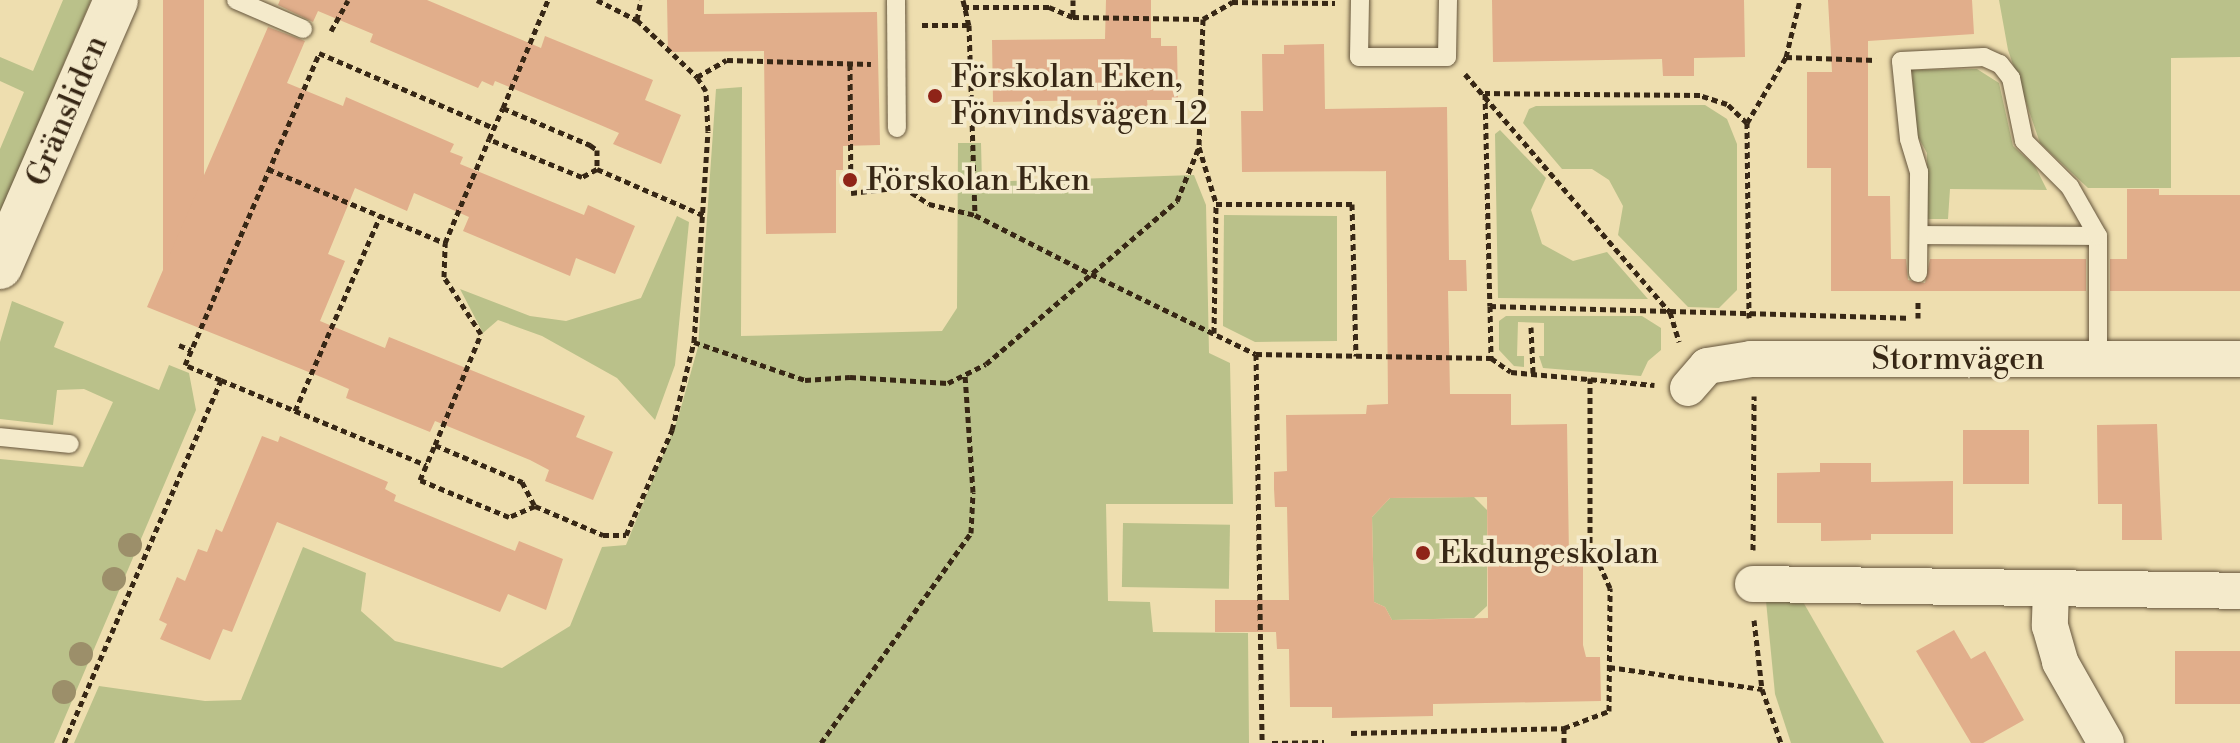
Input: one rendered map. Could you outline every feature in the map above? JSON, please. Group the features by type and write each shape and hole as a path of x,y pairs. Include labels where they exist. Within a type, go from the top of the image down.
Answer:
{"street":[{"name":"Gränsliden","path":"0,267 116,0"},
{"name":"Stormvägen","path":"1688,388 1707,366 1751,359 2240,359"},
{"path":"1753,584 2240,591"},
{"path":"2051,590 2050,626 2060,662 2106,743"}],"lane":[{"path":"236,0 303,29"},
{"path":"896,0 897,128"},
{"path":"1360,2 1359,57 1447,57 1448,0"},
{"path":"1918,273 1919,172 1909,139 1901,61 1984,57 2000,64 2011,78 2024,141 2070,187 2098,236 2098,360"},
{"path":"1919,235 2098,236"},
{"path":"0,437 70,444"}],"path":[{"path":"348,0 319,53 185,365 426,465"},
{"path":"535,506 509,517 420,480 481,334 444,277 445,243 548,0"},
{"path":"435,445 522,482 535,506 603,535 626,535 682,404 694,342 709,109 706,91 697,77 637,20 597,0"},
{"path":"637,20 641,0"},
{"path":"1073,0 1073,17"},
{"path":"1751,359 1747,123 1786,57 1800,0"},
{"path":"975,215 969,25 963,4 1049,7 1073,17 1203,19 1232,1 1360,2"},
{"path":"1203,19 1199,147 1216,204 1214,333"},
{"path":"897,25 969,25"},
{"path":"319,53 494,128"},
{"path":"1447,57 1485,93 1670,312"},
{"path":"1786,57 1901,61"},
{"path":"697,77 727,60 896,63"},
{"path":"850,64 851,193 903,187 929,204 975,215 1256,354 1491,358 1511,372 1688,388"},
{"path":"1485,93 1700,95 1727,104 1747,123"},
{"path":"1485,93 1491,358"},
{"path":"503,108 590,145 597,150 597,169"},
{"path":"489,139 582,177 597,169"},
{"path":"694,342 805,380 850,377 948,383 965,376 1177,201 1199,147"},
{"path":"268,169 445,243"},
{"path":"597,169 703,215"},
{"path":"1216,204 1352,204 1356,356"},
{"path":"295,411 380,216"},
{"path":"1490,306 1749,316"},
{"path":"1531,327 1533,373"},
{"path":"179,345 191,350"},
{"path":"1256,354 1262,743"},
{"path":"821,743 971,533 973,492 965,376"},
{"path":"1351,733 1564,728 1609,711 1610,588 1590,543 1590,378"},
{"path":"64,743 221,380"},
{"path":"1609,667 1762,689"},
{"path":"1564,728 1564,743"},
{"path":"1272,743 1324,742"}],"green space":[{"path":"63,0 91,0 0,213 0,149 24,92 0,81 0,57 33,71"},
{"path":"1999,0 2240,0 2240,57 2171,58 2171,188 2088,188 2040,143 2008,50"},
{"path":"1977,69 1999,83 2013,146 2035,166 2047,190 1950,189 1948,219 1926,219 1927,153 1917,135 1912,70"},
{"path":"742,87 741,336 942,331 957,308 958,143 981,143 982,182 1194,175 1206,205 1209,353 1230,363 1233,504 1106,504 1108,601 1150,602 1153,632 1248,633 1249,743 74,743 99,686 205,701 241,700 303,547 366,573 361,611 395,641 502,668 570,626 602,547 626,545 678,418 698,347 716,89"},
{"path":"1705,105 1727,119 1737,144 1737,290 1719,308 1688,307 1618,235 1623,206 1609,180 1592,169 1562,169 1523,123 1529,109 1536,106"},
{"path":"1500,130 1546,178 1531,210 1542,244 1573,261 1607,252 1648,299 1498,298 1495,134"},
{"path":"1224,215 1337,216 1337,341 1255,342 1223,326"},
{"path":"677,216 689,222 675,365 655,420 617,378 542,336 498,320 483,333 460,289 530,316 566,321 641,298"},
{"path":"12,301 64,322 54,347 159,390 169,365 189,373 196,410 54,743 0,743 0,459 83,467 113,402 84,389 57,390 53,425 0,419 0,342"},
{"path":"1506,316 1642,316 1661,328 1661,350 1648,361 1641,376 1543,368 1539,356 1544,356 1544,323 1518,322 1517,356 1524,356 1524,367 1514,366 1499,350 1499,321"},
{"path":"1474,497 1487,510 1487,606 1474,618 1392,620 1385,607 1374,602 1372,517 1390,498"},
{"path":"1123,523 1230,525 1229,589 1122,587"},
{"path":"1802,600 1884,743 1791,743 1775,694 1766,601"}],"building":[{"path":"163,0 204,0 204,306 163,306"},
{"path":"280,0 427,0 541,48 545,36 653,80 645,100 681,115 661,164 613,144 619,133 495,81 493,86 482,81 478,88 370,42 373,34 318,11 313,22 278,5"},
{"path":"667,0 704,0 704,14 877,12 880,145 843,146 843,170 836,170 836,233 766,234 764,51 668,52"},
{"path":"1106,0 1151,0 1151,38 1161,38 1161,46 1177,46 1178,100 1147,100 1148,110 1098,111 1097,100 993,102 992,40 1105,39"},
{"path":"1492,0 1744,0 1745,57 1694,58 1694,76 1663,76 1662,59 1493,62"},
{"path":"1828,0 1972,0 1974,34 1868,41 1868,196 1890,196 1891,259 1906,259 1908,280 1925,283 1930,259 2086,259 2086,291 1831,291 1831,168 1807,168 1807,72 1832,72"},
{"path":"268,27 305,41 287,83 343,106 346,97 454,144 450,152 463,157 460,164 584,215 588,205 635,226 615,274 576,258 570,276 463,231 469,217 414,193 407,211 355,188 328,254 345,261 320,321 385,348 389,337 585,416 576,437 613,452 593,500 545,481 549,470 530,460 435,421 430,432 346,398 349,389 147,307"},
{"path":"1324,44 1325,109 1447,107 1449,260 1466,260 1467,291 1448,291 1450,394 1511,394 1511,425 1567,424 1569,556 1583,556 1583,645 1586,657 1600,657 1601,701 1433,704 1433,716 1332,718 1332,707 1290,707 1289,649 1277,649 1276,632 1215,632 1215,600 1289,600 1287,507 1275,507 1274,489 1274,472 1287,471 1286,415 1366,414 1367,405 1388,404 1386,171 1242,172 1241,111 1263,111 1262,54 1284,54 1284,45","holes":["1487,497 1488,618 1392,620 1385,607 1374,602 1372,517 1390,498"]},
{"path":"2127,189 2159,189 2159,195 2240,195 2240,291 2110,291 2110,259 2127,259"},
{"path":"2157,424 2162,540 2122,540 2122,504 2098,504 2097,425"},
{"path":"1963,430 2029,430 2029,484 1963,484"},
{"path":"262,436 278,442 280,436 388,482 385,489 396,495 394,501 515,551 519,541 563,559 546,610 508,594 500,612 277,522 232,632 223,629 210,660 160,639 167,624 159,620 177,577 185,581 198,549 207,552 216,529 222,532"},
{"path":"1820,463 1871,463 1871,482 1953,481 1953,534 1871,534 1871,540 1821,541 1821,523 1777,523 1777,473 1820,472"},
{"path":"1954,630 1971,659 1985,651 2024,720 1983,743 1971,743 1916,651"},
{"path":"2175,651 2240,651 2240,704 2175,704"}],"place":[{"name":"Förskolan Eken, Fönvindsvägen 12","path":"935,96"},
{"name":"Förskolan Eken","path":"850,180"},
{"name":"Ekdungeskolan","path":"1423,553"}]}
